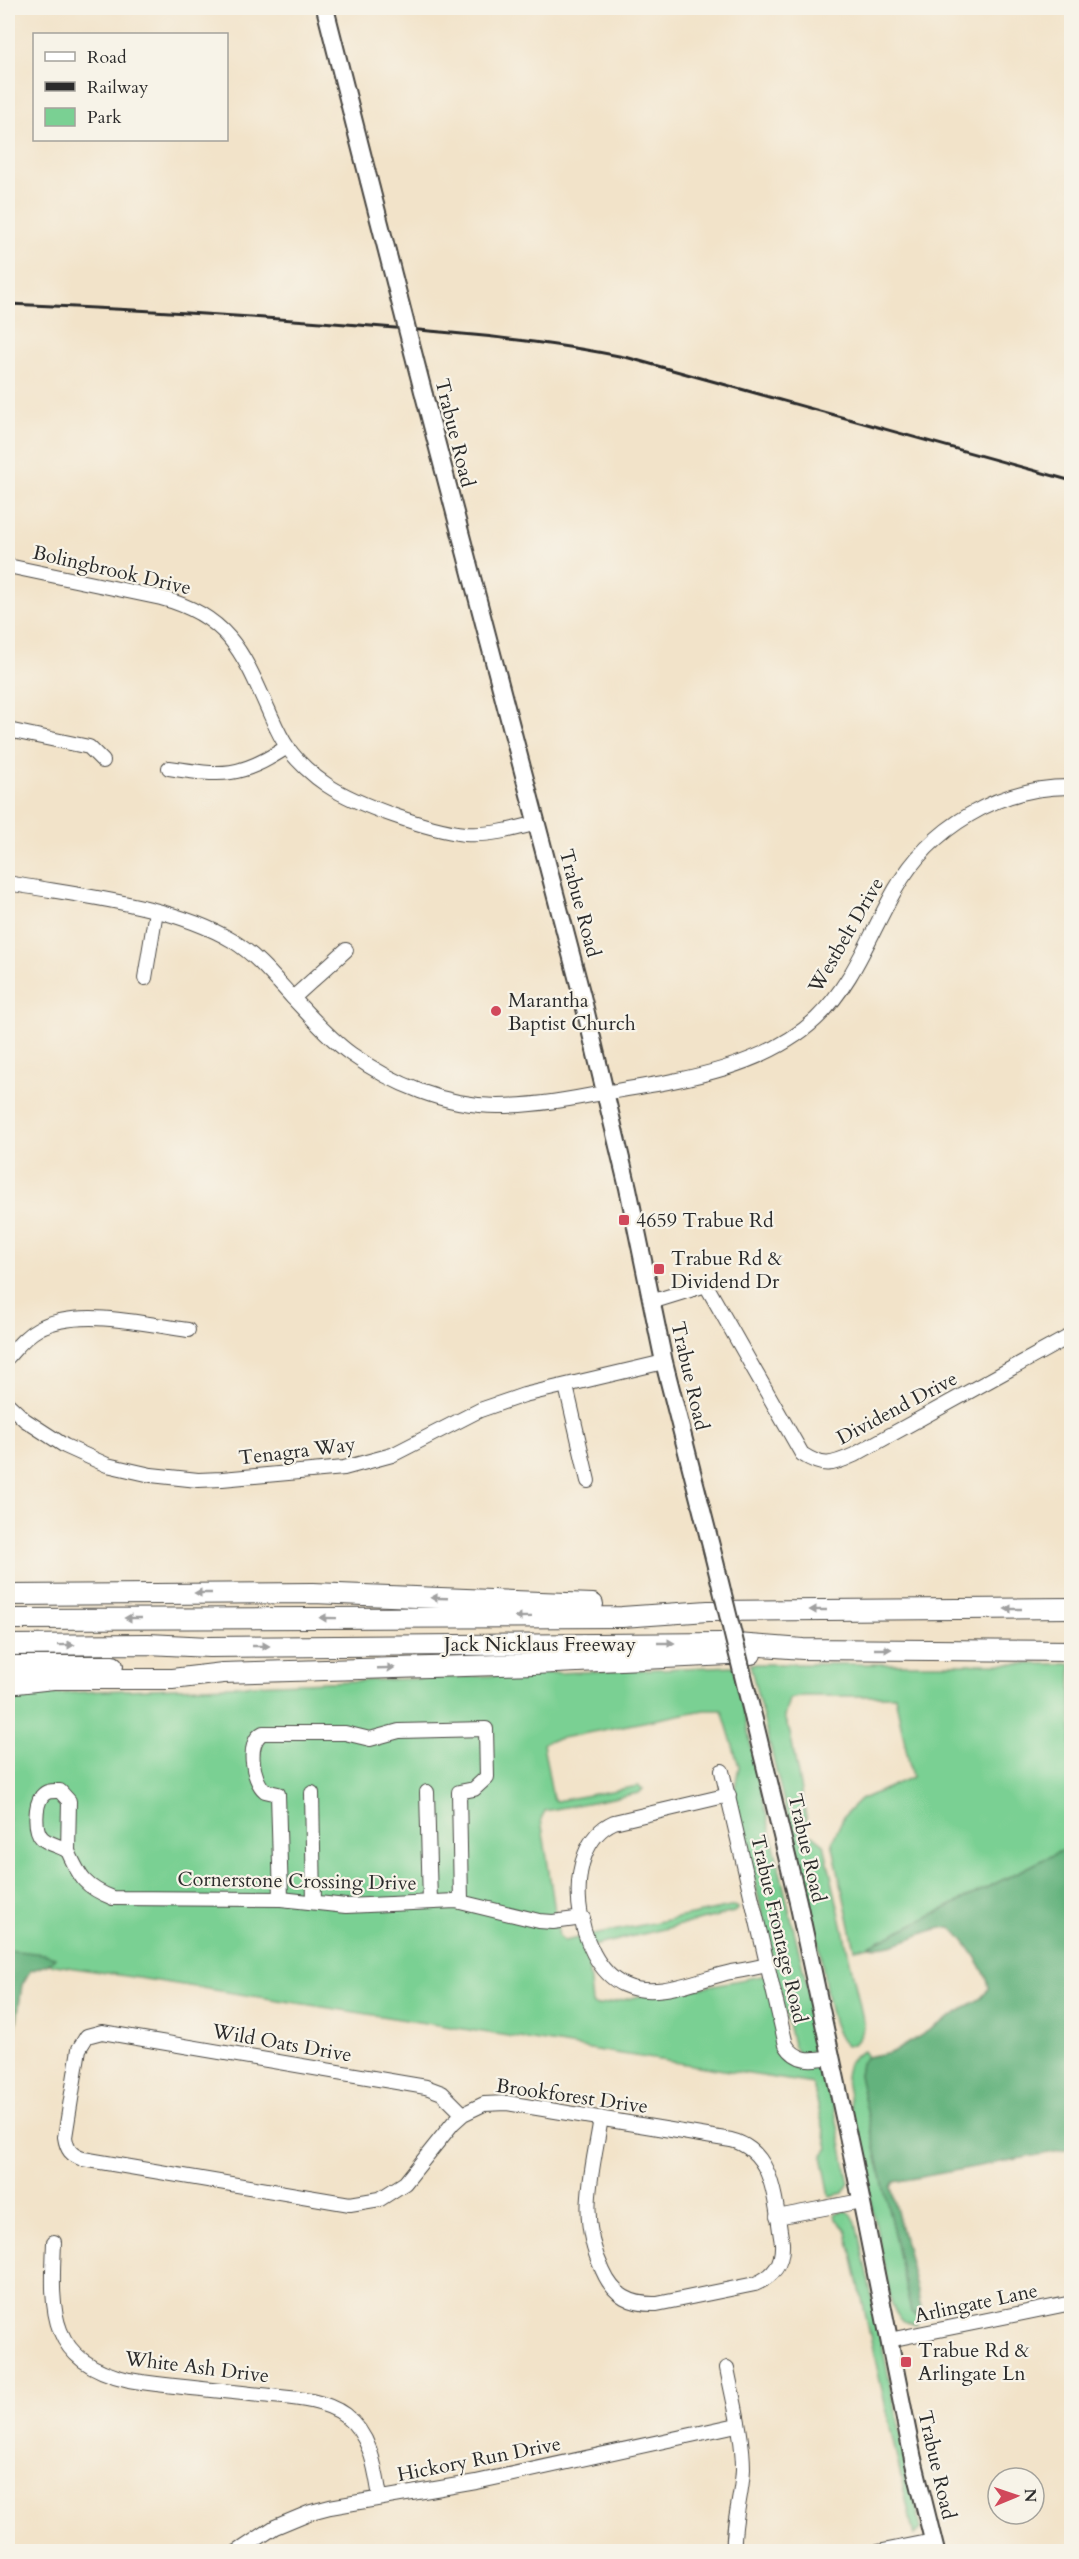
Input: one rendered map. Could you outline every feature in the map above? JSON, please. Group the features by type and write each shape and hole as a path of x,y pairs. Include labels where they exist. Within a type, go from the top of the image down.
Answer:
{"highway":[{"path":"8,1580 92,1594"},
{"path":"8,1594 313,1593 708,1611"},
{"name":"Jack Nicklaus Freeway","path":"8,1619 622,1617 708,1611 1071,1608"},
{"name":"Jack Nicklaus Freeway","path":"8,1646 148,1644 209,1647 723,1643 803,1649 1071,1651"},
{"path":"8,1684 53,1679 172,1678 223,1673 723,1657 803,1649"},
{"path":"8,1666 172,1667 223,1673"}],"main road":[{"name":"Trabue Road","path":"325,8 607,1093 664,1362 798,1902 832,2058 917,2480 935,2546"}],"street":[{"name":"Bolingbrook Drive","path":"8,566 161,598 183,604 212,620 236,644 251,670 286,747 327,785 366,804 424,824 465,834 511,830 537,824"},
{"path":"8,730 89,747 103,760"},
{"path":"169,768 208,773 239,772 267,760 286,747"},
{"name":"Westbelt Drive","path":"8,883 156,911 200,923 255,955 293,998 349,1053 392,1080 424,1093 479,1105 558,1102 730,1066 751,1060 790,1040 815,1020 838,994 902,879 922,853 941,834 982,807 1019,793 1045,788 1071,787"},
{"path":"145,978 156,911"},
{"path":"293,998 346,950"},
{"name":"Dividend Drive","path":"651,1302 706,1285 802,1454 818,1464 833,1464 854,1455 1071,1335"},
{"path":"8,1357 24,1338 39,1328 61,1321 102,1319 188,1330"},
{"name":"Tenagra Way","path":"8,1404 25,1420 65,1446 107,1465 152,1475 198,1480 344,1468 392,1455 480,1410 524,1395 664,1362"},
{"path":"566,1386 588,1482"},
{"path":"280,1899 278,1794 265,1791 255,1778 253,1742 257,1736 263,1733 345,1733 370,1739 399,1731 486,1729 487,1776 474,1789 459,1792 461,1901"},
{"name":"Trabue Frontage Road","path":"722,1771 784,2039 794,2055 810,2060 832,2058"},
{"path":"427,1792 430,1902"},
{"path":"312,1793 314,1902"},
{"path":"729,1795 614,1822 603,1828 587,1846 580,1866 578,1887 583,1918 592,1954 600,1966 609,1976 636,1989 661,1989 767,1965"},
{"name":"Cornerstone Crossing Drive","path":"68,1851 79,1877 95,1891 113,1898 280,1899 346,1906 461,1901 538,1921 553,1922 583,1918"},
{"name":"Wild Oats Drive","path":"69,2150 65,2137 82,2041 87,2036 102,2032 426,2087 442,2093 463,2114"},
{"name":"Brookforest Drive","path":"69,2150 74,2156 83,2160 350,2204 380,2199 405,2182 463,2114 484,2104 507,2103 731,2140 748,2146 756,2152 766,2168 777,2217"},
{"path":"601,2118 588,2199 587,2221 595,2256 606,2278 614,2290 625,2299 641,2305 657,2304 764,2280 777,2270 783,2252 777,2217 861,2201"},
{"name":"White Ash Drive","path":"54,2242 53,2307 62,2336 80,2360 96,2370 129,2380 307,2401 336,2411 350,2421 365,2438 373,2460 380,2497"},
{"name":"Arlingate Lane","path":"889,2340 1071,2303"},
{"path":"727,2368 743,2469 734,2526 734,2552"},
{"name":"Hickory Run Drive","path":"237,2552 274,2527 311,2512 380,2497 476,2482 737,2425"},
{"path":"878,2552 935,2546"}],"green space":[{"path":"750,1664 1071,1664 1071,1846 869,1946 855,1949 832,1842 844,1816 860,1800 912,1777 895,1696 803,1696 789,1699 784,1717 790,1733 806,1817 806,1836 813,1835 824,1844 864,2024 859,2039 850,2045 846,2046 839,2036 830,2011 818,1941"},
{"path":"734,1666 759,1783 820,2040 818,2049 807,2054 798,2053 793,2045 734,1793 739,1766 722,1710 704,1710 547,1741 543,1744 553,1799 556,1801 638,1786 643,1789 639,1793 545,1811 541,1819 559,1937 564,1941 735,1906 738,1908 734,1912 589,1947 587,1951 592,2004 597,2006 683,1986 692,1989 766,1975 785,2055 798,2064 825,2068 828,2075 849,2183 843,2193 830,2196 822,2156 828,2148 813,2084 49,1964 54,1958 8,1950 8,1697 99,1691"},
{"path":"1071,1846 1071,2149 894,2182 891,2187 921,2307 917,2315 911,2312 859,2075 861,2063 867,2057 896,2051 981,1998 989,1989 980,1965 951,1927 940,1928 890,1945 869,1946"},
{"path":"8,1950 55,1957 49,1964 30,1971 22,1985 8,2083"},
{"path":"863,2051 867,2057 861,2063 859,2075 911,2312 917,2315 917,2325 901,2319 892,2305 845,2076 850,2061"},
{"path":"846,2211 856,2222 920,2524 920,2530 914,2536 847,2231 836,2219 835,2213"}],"railway":[{"path":"8,304 326,322 468,334 565,346 629,358 1072,481"}],"place":[{"name":"Marantha Baptist Church","path":"496,1011"},
{"name":"4659 Trabue Rd","path":"624,1220"},
{"name":"Trabue Rd & Dividend Dr","path":"659,1269"},
{"name":"Trabue Rd & Arlingate Ln","path":"906,2362"}]}
